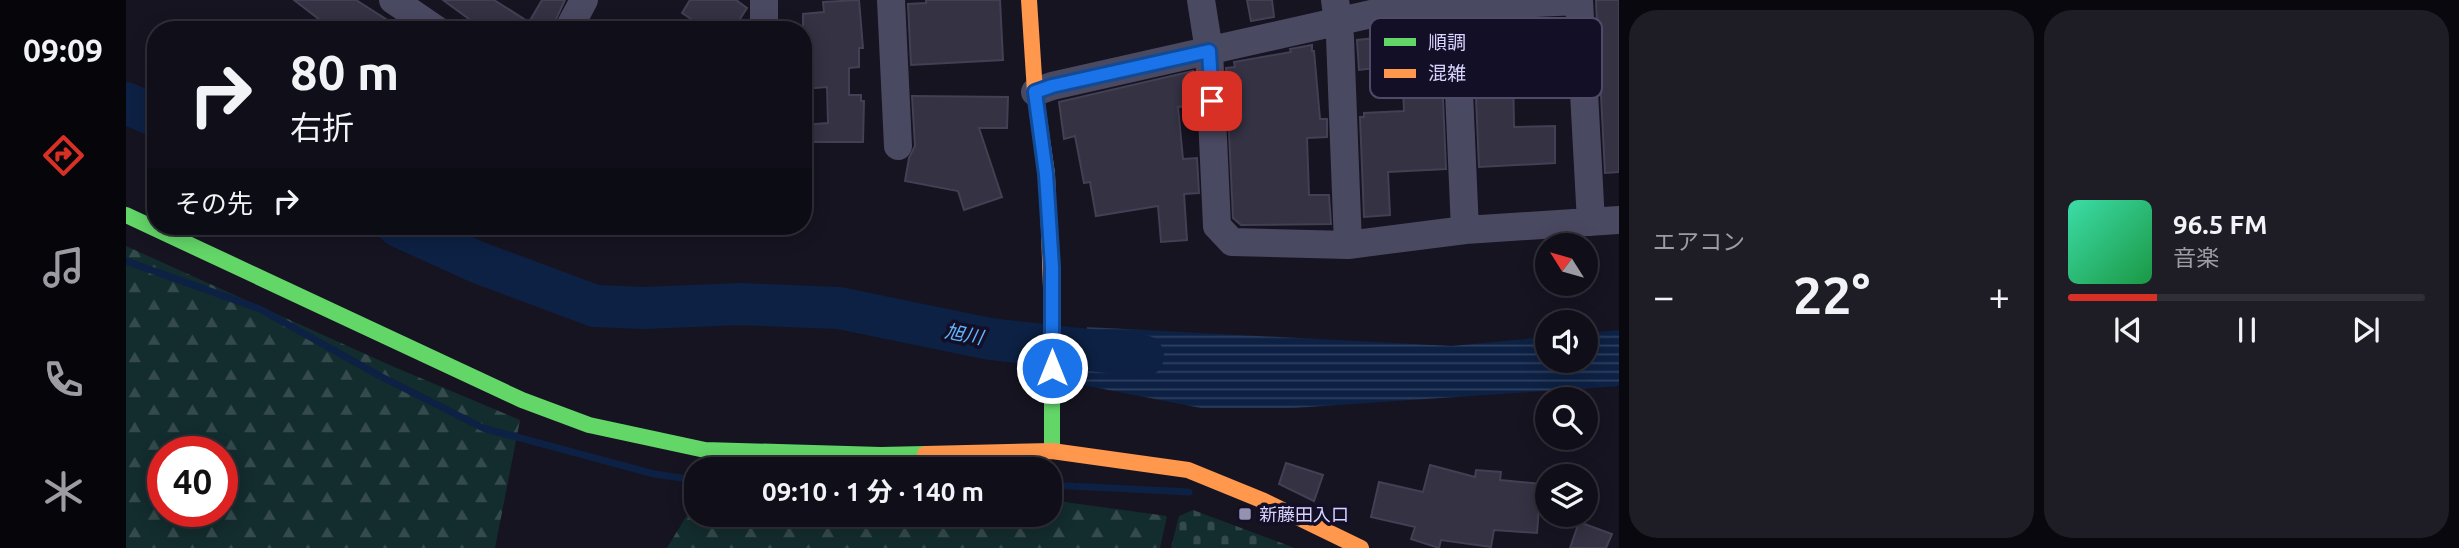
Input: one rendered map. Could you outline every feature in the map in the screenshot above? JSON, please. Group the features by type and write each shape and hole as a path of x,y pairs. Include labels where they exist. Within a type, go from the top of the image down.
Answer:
{"street":[{"path":"393,0 424,21"},
{"path":"573,21 584,0"},
{"path":"764,0 764,21"},
{"path":"891,0 898,146"},
{"path":"1029,0 1052,267 1052,451"},
{"path":"1201,0 1209,51 1217,226 1232,242 1348,245 1465,230 1619,220"},
{"path":"1035,92 1209,51 1336,12 1455,4 1579,1"},
{"path":"1336,12 1348,245"},
{"path":"1459,98 1465,230"},
{"path":"1584,98 1591,222"},
{"path":"126,215 147,225"},
{"path":"169,235 522,400 589,425 705,450 881,455 1052,451 1188,470 1264,501 1361,548"}],"green space":[{"path":"126,246 392,366 520,420 495,548 126,548"},
{"path":"1062,502 1167,516 1160,548 667,548 684,520 684,527 1062,527"},
{"path":"1193,510 1295,548 1171,548 1179,516"}],"water":[{"path":"1087,327 1452,346 1535,338 1535,373 1598,373 1598,332 1619,330 1619,386 1535,387 1535,392 1293,408 1201,408 1083,385"}],"building":[{"path":"294,0 356,0 389,21 321,21"},
{"path":"443,0 494,0 527,21 472,21"},
{"path":"542,0 565,0 555,21 530,21"},
{"path":"690,0 736,0 747,8 739,21 694,21 682,13"},
{"path":"859,0 863,48 859,48 859,67 849,68 849,95 861,95 861,101 864,101 863,142 812,142 812,124 828,123 827,87 812,88 812,21 803,21 803,14 824,12 823,2"},
{"path":"926,0 1000,0 1003,60 911,65 908,4 926,3"},
{"path":"1247,0 1272,0 1274,17 1251,21"},
{"path":"1596,0 1619,0 1619,172 1605,173 1601,98 1602,18 1597,18"},
{"path":"1370,39 1370,69 1359,70 1357,40"},
{"path":"1312,45 1320,119 1327,119 1327,137 1307,138 1309,195 1329,195 1331,224 1241,225 1233,218 1226,68 1235,67 1234,62 1291,52 1290,49"},
{"path":"1193,71 1195,105 1178,107 1183,159 1197,158 1199,193 1184,194 1187,240 1161,242 1158,206 1096,216 1090,182 1084,183 1075,136 1064,139 1059,102"},
{"path":"912,96 1008,97 1007,128 979,128 1002,197 964,210 958,191 905,181 909,158 915,146"},
{"path":"1403,98 1443,98 1446,169 1388,172 1390,215 1364,217 1360,117 1364,117 1364,113 1404,111"},
{"path":"1476,98 1514,98 1514,127 1555,126 1555,163 1479,167"},
{"path":"1286,463 1323,475 1314,501 1279,484"},
{"path":"1430,465 1475,477 1476,470 1501,472 1500,480 1535,483 1537,533 1494,530 1491,547 1441,540 1439,548 1411,539 1415,527 1371,517 1379,482 1423,492"},
{"path":"1577,527 1593,527 1612,534 1606,548 1570,548"}],"waterway":[{"name":"旭川","path":"126,103 147,112"},
{"name":"旭川","path":"418,235 477,262 595,306 644,308 740,304 839,308 990,339 1143,356"},
{"path":"126,261 260,309 380,376 483,428 654,474 684,478"},
{"path":"1062,486 1189,492"}],"traffic: fast":[{"path":"126,215 147,225"},
{"path":"169,235 522,400 589,425 705,450 925,454"},
{"path":"1052,316 1052,451"}],"traffic: slow":[{"path":"1029,0 1035,92 1047,174 1052,316"},
{"path":"925,454 1052,451 1188,470 1264,501 1361,548"}],"place":[{"name":"新藤田入口","path":"1245,514"}],"route":[{"path":"1052,368 1052,267 1046,174 1035,92 1209,51 1212,101"}]}
